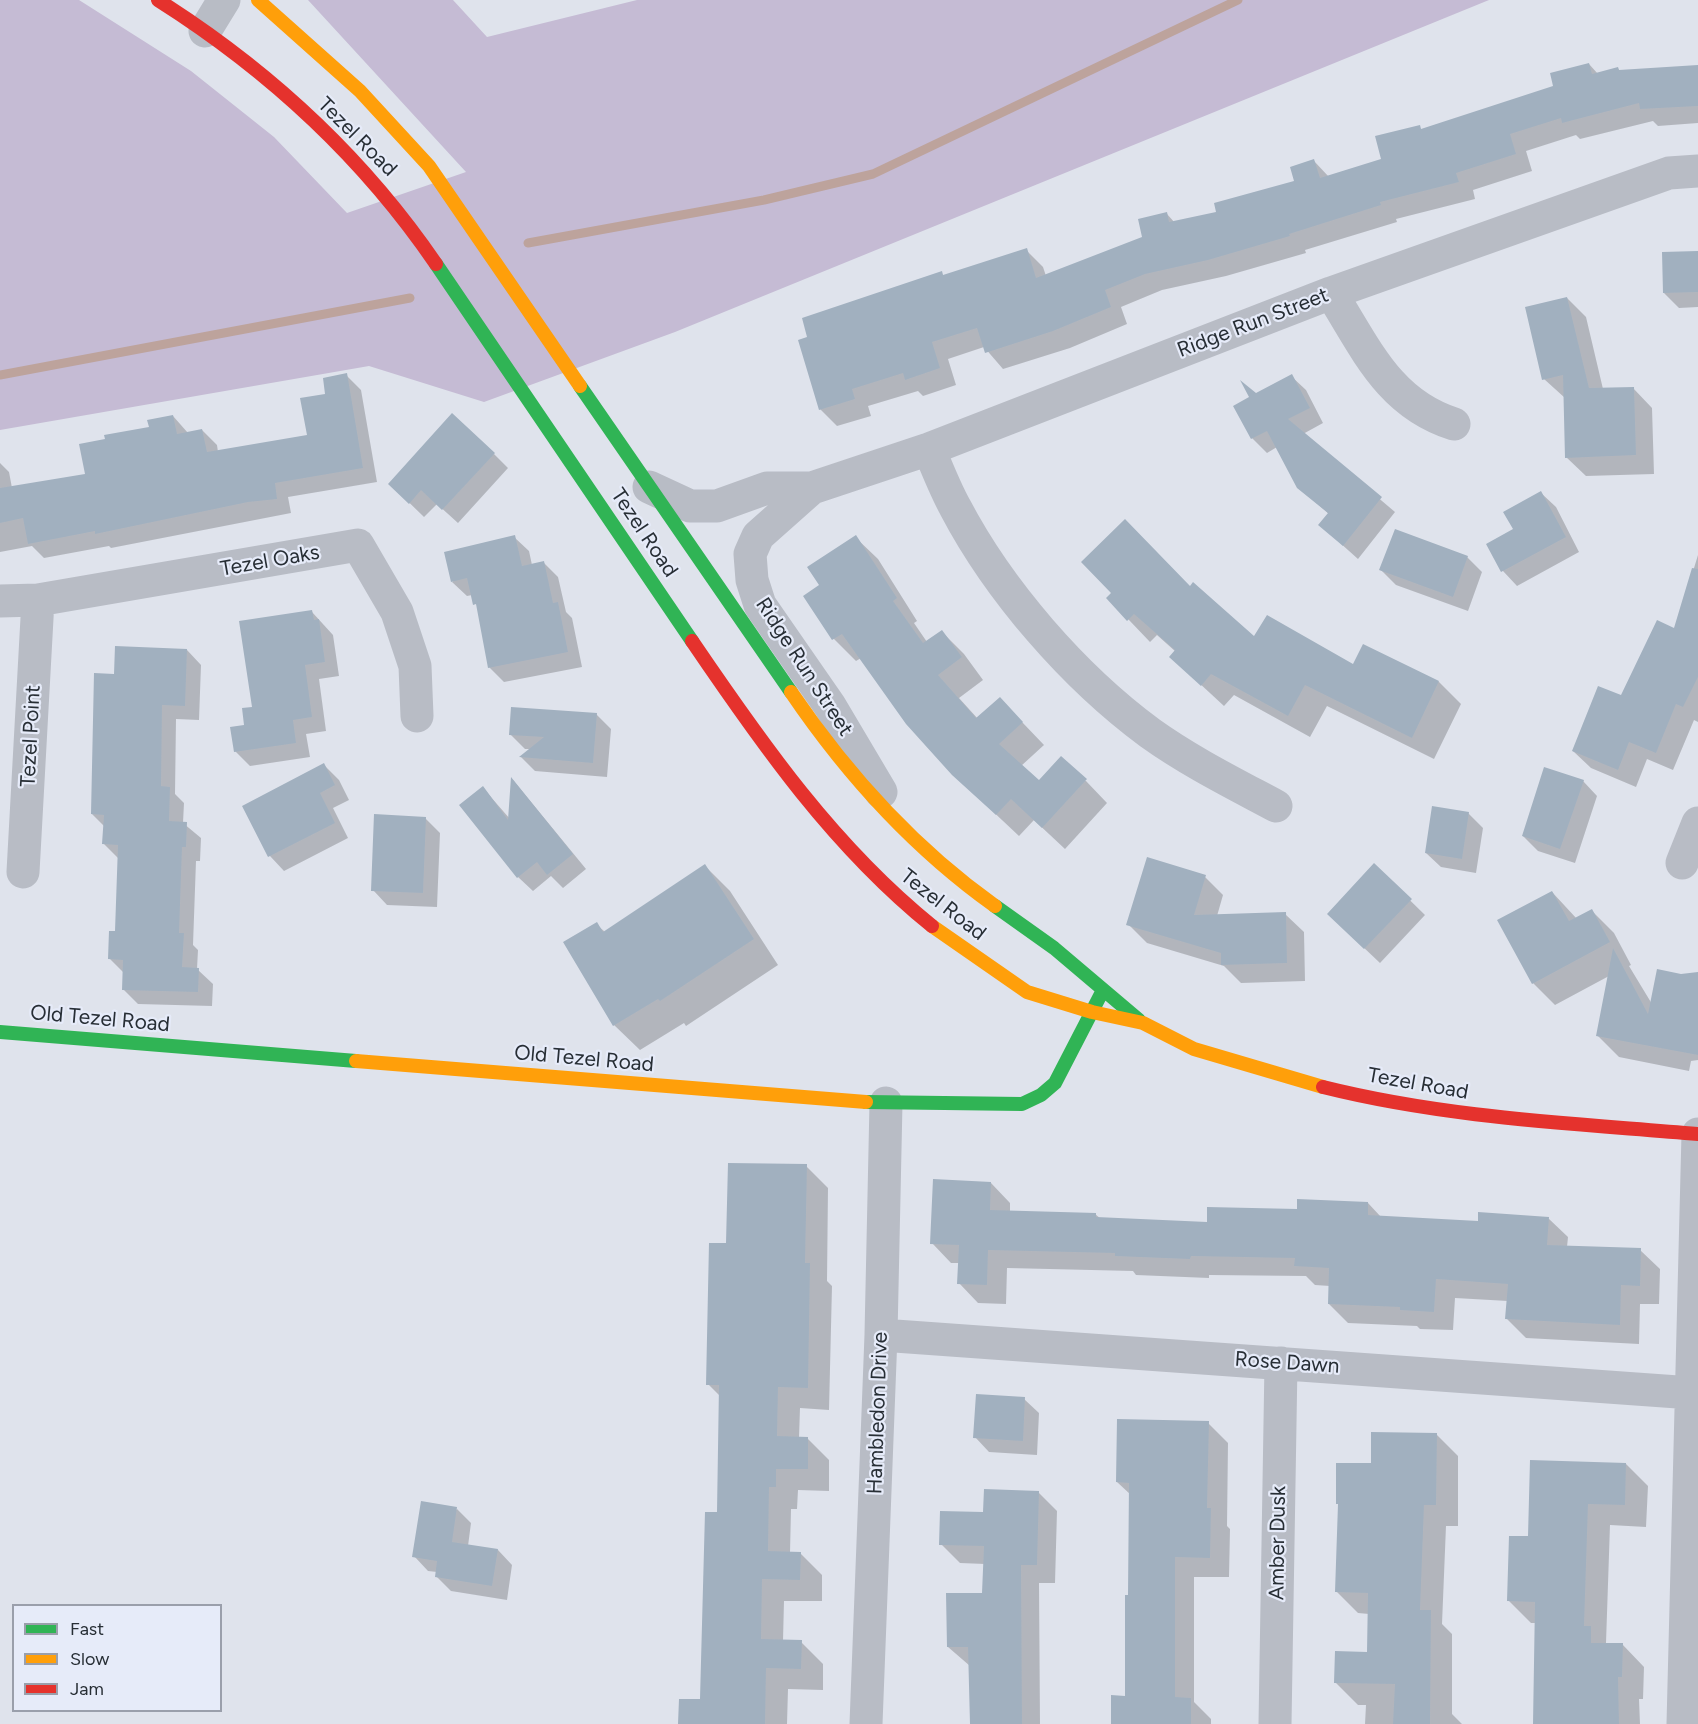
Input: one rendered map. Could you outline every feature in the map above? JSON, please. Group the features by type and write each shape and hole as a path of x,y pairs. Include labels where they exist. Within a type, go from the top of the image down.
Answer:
{"main road":[{"name":"Tezel Road","path":"158,0 242,57 360,165 404,217 754,732 828,826 892,894 945,937 1027,992 1092,1012 1143,1023"},
{"name":"Tezel Road","path":"258,0 271,9 360,91 429,166 818,732 901,824 969,887 1054,948 1143,1023 1194,1049 1281,1076 1388,1103 1459,1114 1698,1134"},
{"name":"Old Tezel Road","path":"0,1032 886,1103 1022,1104 1041,1095 1055,1083 1104,990"}],"street":[{"path":"205,31 224,0"},
{"name":"Ridge Run Street","path":"649,487 690,506 717,506 767,488 812,488 929,449 1331,293 1669,173 1698,171"},
{"path":"1331,293 1386,380 1408,402 1429,416 1454,424"},
{"path":"929,449 955,507 997,574 1056,648 1150,733 1219,776 1276,806"},
{"name":"Ridge Run Street","path":"812,488 758,536 750,554 752,580 760,605 830,706 901,824"},
{"name":"Tezel Oaks","path":"0,601 38,600 358,545 397,612 415,666 417,716"},
{"name":"Tezel Point","path":"23,872 38,600"},
{"path":"1682,863 1698,824"},
{"name":"Hambledon Drive","path":"866,1724 881,1335 886,1103"},
{"path":"1683,1724 1698,1134"},
{"name":"Rose Dawn","path":"881,1335 1692,1393"},
{"name":"Amber Dusk","path":"1275,1724 1281,1362"}],"shaded area":[{"path":"0,0 79,0 191,71 274,137 347,213 466,172 308,0 453,0 487,37 637,0 1489,0 675,332 484,402 369,366 0,430"}],"building":[{"path":"1589,63 1592,74 1618,67 1619,70 1698,65 1698,106 1640,109 1639,103 1562,123 1561,118 1510,134 1516,154 1456,173 1459,182 1380,202 1381,205 1289,234 1290,236 1208,260 1145,274 1105,290 1111,307 1053,331 985,353 977,328 932,342 940,368 905,380 903,373 852,389 855,399 819,410 798,340 807,337 802,318 942,271 943,275 1027,248 1036,278 1142,237 1138,219 1167,212 1169,222 1216,212 1214,203 1294,181 1290,167 1314,159 1320,178 1381,159 1375,136 1420,125 1421,129 1553,86 1550,73"},
{"path":"1698,251 1698,292 1663,293 1662,252"},
{"path":"1567,297 1589,388 1634,387 1636,455 1565,458 1563,375 1542,380 1525,307"},
{"path":"347,373 363,468 275,483 277,499 248,502 95,534 95,531 28,544 23,518 0,523 0,488 85,474 79,444 105,439 104,435 149,427 147,420 173,415 177,434 202,429 207,452 307,435 300,398 325,394 323,378"},
{"path":"1292,374 1310,408 1288,419 1382,497 1343,546 1318,525 1328,513 1297,488 1267,431 1251,439 1233,406 1249,397 1240,380 1256,393"},
{"path":"452,413 495,453 442,510 421,490 409,504 388,484"},
{"path":"1541,491 1566,537 1501,572 1486,544 1513,529 1503,512"},
{"path":"1125,519 1190,586 1193,582 1254,636 1267,615 1353,664 1363,644 1439,681 1412,738 1305,685 1288,716 1211,674 1201,686 1169,657 1175,650 1134,614 1127,621 1106,598 1111,593 1081,562"},
{"path":"1395,529 1468,556 1453,597 1379,570"},
{"path":"515,535 522,566 544,561 553,603 558,602 568,652 488,668 476,604 473,605 467,578 451,582 444,552"},
{"path":"856,535 897,598 893,601 923,643 942,630 962,657 938,675 976,718 1000,697 1023,722 999,744 1039,780 1061,756 1087,779 1042,828 1011,799 996,815 952,775 906,724 842,634 832,640 803,596 819,585 807,567"},
{"path":"1692,568 1698,569 1698,677 1683,707 1676,704 1656,753 1629,742 1618,770 1572,751 1598,686 1621,695 1657,620 1674,628"},
{"path":"312,610 314,620 319,619 325,662 305,665 312,717 293,720 296,743 234,752 230,727 244,725 242,708 252,707 239,621"},
{"path":"115,646 187,649 185,706 162,705 161,786 170,787 169,821 187,822 186,847 182,847 179,933 184,933 182,967 199,968 198,992 122,990 123,960 108,959 109,931 115,931 118,845 102,844 104,815 91,814 94,673 114,674"},
{"path":"511,707 597,713 593,763 519,757 544,737 509,735"},
{"path":"324,763 335,785 320,793 335,823 268,857 242,806"},
{"path":"1544,767 1584,780 1560,849 1522,836"},
{"path":"511,777 573,854 547,875 537,862 517,878 459,805 483,786 508,820"},
{"path":"1432,806 1469,812 1462,859 1425,853"},
{"path":"374,814 426,817 423,893 371,891"},
{"path":"1147,857 1206,875 1194,915 1286,912 1287,963 1221,965 1221,953 1126,925"},
{"path":"1374,863 1412,899 1364,949 1327,914"},
{"path":"705,864 754,939 660,1001 658,999 613,1026 563,942 597,922 603,932"},
{"path":"1552,891 1569,921 1592,909 1610,942 1532,984 1497,920"},
{"path":"1613,948 1648,1014 1657,969 1681,974 1698,972 1698,1055 1596,1036"},
{"path":"728,1163 807,1164 805,1263 810,1263 808,1388 778,1387 777,1436 808,1437 808,1469 776,1469 776,1487 769,1487 768,1551 801,1552 800,1580 762,1579 761,1639 802,1640 801,1669 766,1668 765,1724 678,1724 679,1699 700,1699 705,1512 717,1512 719,1385 706,1385 709,1243 726,1243"},
{"path":"933,1179 991,1182 990,1210 1096,1213 1096,1217 1207,1222 1207,1207 1297,1209 1297,1199 1368,1202 1368,1215 1478,1221 1478,1212 1549,1217 1547,1245 1641,1248 1640,1286 1621,1285 1620,1325 1505,1319 1508,1284 1436,1279 1434,1312 1400,1310 1400,1307 1328,1304 1329,1268 1294,1266 1295,1258 1191,1256 1190,1259 1115,1256 1115,1253 988,1250 987,1285 957,1284 959,1245 930,1244"},
{"path":"976,1394 1025,1397 1023,1441 973,1438"},
{"path":"1117,1419 1209,1421 1207,1508 1211,1508 1210,1558 1175,1557 1175,1697 1191,1698 1191,1724 1111,1724 1111,1695 1125,1696 1125,1595 1128,1595 1129,1483 1116,1482"},
{"path":"1371,1432 1437,1433 1436,1505 1424,1505 1420,1610 1431,1610 1430,1724 1393,1724 1395,1684 1334,1683 1335,1651 1367,1652 1368,1593 1335,1592 1338,1504 1336,1504 1336,1463 1371,1463"},
{"path":"1530,1460 1626,1463 1625,1505 1588,1504 1584,1626 1591,1626 1591,1643 1623,1643 1622,1677 1618,1677 1619,1724 1533,1724 1535,1602 1507,1601 1509,1536 1528,1536"},
{"path":"984,1489 1039,1491 1037,1565 1021,1565 1022,1724 970,1724 968,1647 947,1647 946,1593 982,1593 984,1546 939,1545 940,1511 983,1512"},
{"path":"421,1501 457,1507 452,1542 498,1549 492,1586 435,1577 437,1561 412,1557"}],"waterway":[{"path":"528,243 764,200 873,174 1238,0"},
{"path":"0,375 410,298"}],"traffic: fast":[{"path":"436,264 692,641"},
{"path":"580,386 791,692"},
{"path":"995,906 1054,948 1139,1020"},
{"path":"866,1102 1022,1104 1041,1095 1055,1083 1101,994"},
{"path":"0,1032 356,1061"}],"traffic: slow":[{"path":"258,0 360,91 429,166 580,386"},
{"path":"791,692 835,752 884,808 937,860 995,906"},
{"path":"932,926 1027,992 1092,1012 1143,1023 1194,1049 1323,1087"},
{"path":"356,1061 866,1102"}],"traffic: jam":[{"path":"158,0 237,55 311,118 377,187 436,264"},
{"path":"692,641 773,756 831,828 863,863 932,926"},
{"path":"1323,1087 1463,1113 1698,1134"}]}
